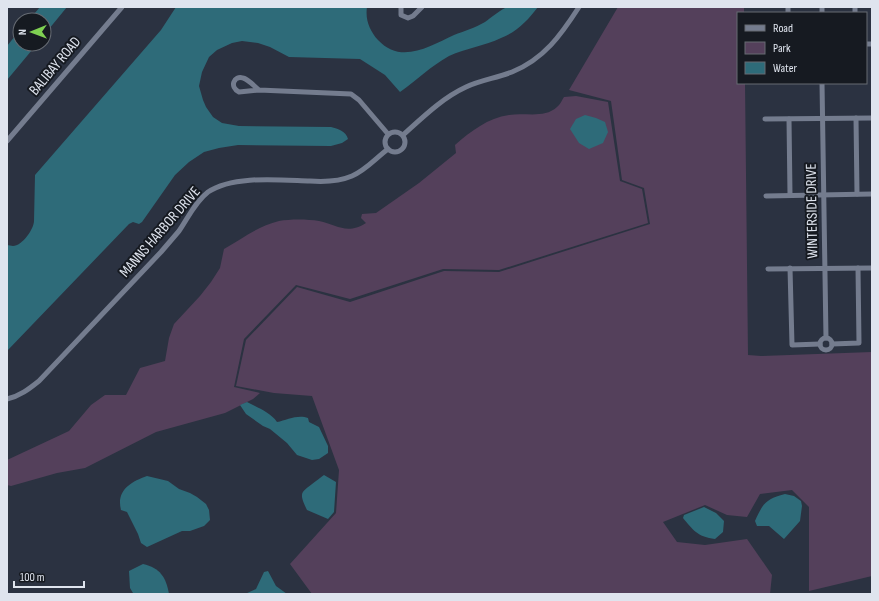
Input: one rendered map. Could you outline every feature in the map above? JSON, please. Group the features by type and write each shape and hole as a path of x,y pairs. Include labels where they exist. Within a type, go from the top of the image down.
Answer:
{"street":[{"name":"BALIBAY ROAD","path":"7,141 122,7"},
{"path":"401,7 401,15 408,18 413,16 422,7"},
{"path":"403,135 444,100 465,88 513,71 531,61 550,47 564,31 579,7"},
{"path":"259,90 243,78 239,77 233,84 234,88 239,92 259,90 351,94 359,100 388,134"},
{"name":"WINTERSIDE DRIVE","path":"822,84 826,338"},
{"path":"856,118 857,194"},
{"path":"765,119 872,118"},
{"path":"789,119 790,195"},
{"path":"398,132 403,135 405,145 401,150 394,152 388,149 385,140 388,134 398,132"},
{"name":"MANNS HARBOR DRIVE","path":"7,398 15,397 28,390 39,381 161,252 178,232 198,202 208,193 222,185 240,181 324,182 340,180 365,169 388,149"},
{"path":"766,196 872,194"},
{"path":"790,268 792,345 820,344"},
{"path":"832,344 859,343 858,268"},
{"path":"768,269 872,268"},
{"path":"820,344 822,340 826,338 830,339 832,344"},
{"path":"820,344 822,349 826,350 831,348 832,344"}],"green space":[{"path":"618,7 744,7 744,12 737,12 737,84 745,84 748,355 761,356 872,352 872,576 809,591 809,507 792,490 760,494 747,517 727,515 705,505 663,522 677,542 705,545 747,539 772,575 770,594 312,594 290,564 336,513 339,470 312,396 274,393 236,386 246,340 297,287 350,302 444,271 499,272 650,224 644,188 622,180 611,101 569,90"},
{"path":"576,96 608,102 620,181 642,189 648,223 499,270 443,269 350,299 296,285 244,339 234,387 260,393 253,399 225,413 156,432 85,468 57,473 11,486 7,485 7,460 69,431 91,405 105,395 126,395 140,368 165,361 169,338 174,324 211,282 220,268 224,249 257,229 279,221 309,220 319,221 348,229 359,227 366,223 361,218 362,214 376,213 419,183 456,153 455,145 480,126 494,119 509,115 546,113 552,111 558,106 564,97"}],"water":[{"path":"40,7 67,7 52,25 52,12 36,12"},
{"path":"176,7 367,7 369,25 378,40 387,47 396,51 406,52 425,48 477,26 508,7 538,7 517,29 495,41 449,56 436,64 400,92 385,75 360,59 289,57 270,47 258,43 242,41 232,43 217,50 209,57 202,72 199,86 206,107 213,117 222,123 239,126 331,127 344,132 348,139 342,143 331,146 238,145 204,152 189,162 175,175 142,222 139,224 133,222 129,224 7,351 7,245 13,246 20,243 24,240 32,228 34,221 35,175 161,30"},
{"path":"12,40 12,52 30,52 7,80 7,46"},
{"path":"585,115 605,122 608,132 603,143 589,149 579,143 570,129 576,119"},
{"path":"247,402 267,413 277,422 296,417 308,418 309,422 319,427 328,446 328,453 319,459 312,460 297,455 287,443 270,429 246,414 240,405"},
{"path":"324,475 336,482 334,512 328,519 307,510 302,499 302,493 304,490"},
{"path":"147,476 168,481 179,489 197,497 206,504 209,510 210,520 204,526 190,531 182,531 147,547 141,543 127,512 121,510 120,503 123,492 130,484"},
{"path":"785,494 794,496 801,501 802,506 800,521 784,539 769,526 757,526 755,521 760,510 769,500"},
{"path":"704,507 716,513 724,521 723,532 715,539 700,535 683,518 684,515"},
{"path":"143,564 154,568 161,574 166,583 169,594 133,593 130,588 129,571"},
{"path":"268,571 276,586 287,594 245,594 256,589 264,572"}]}
